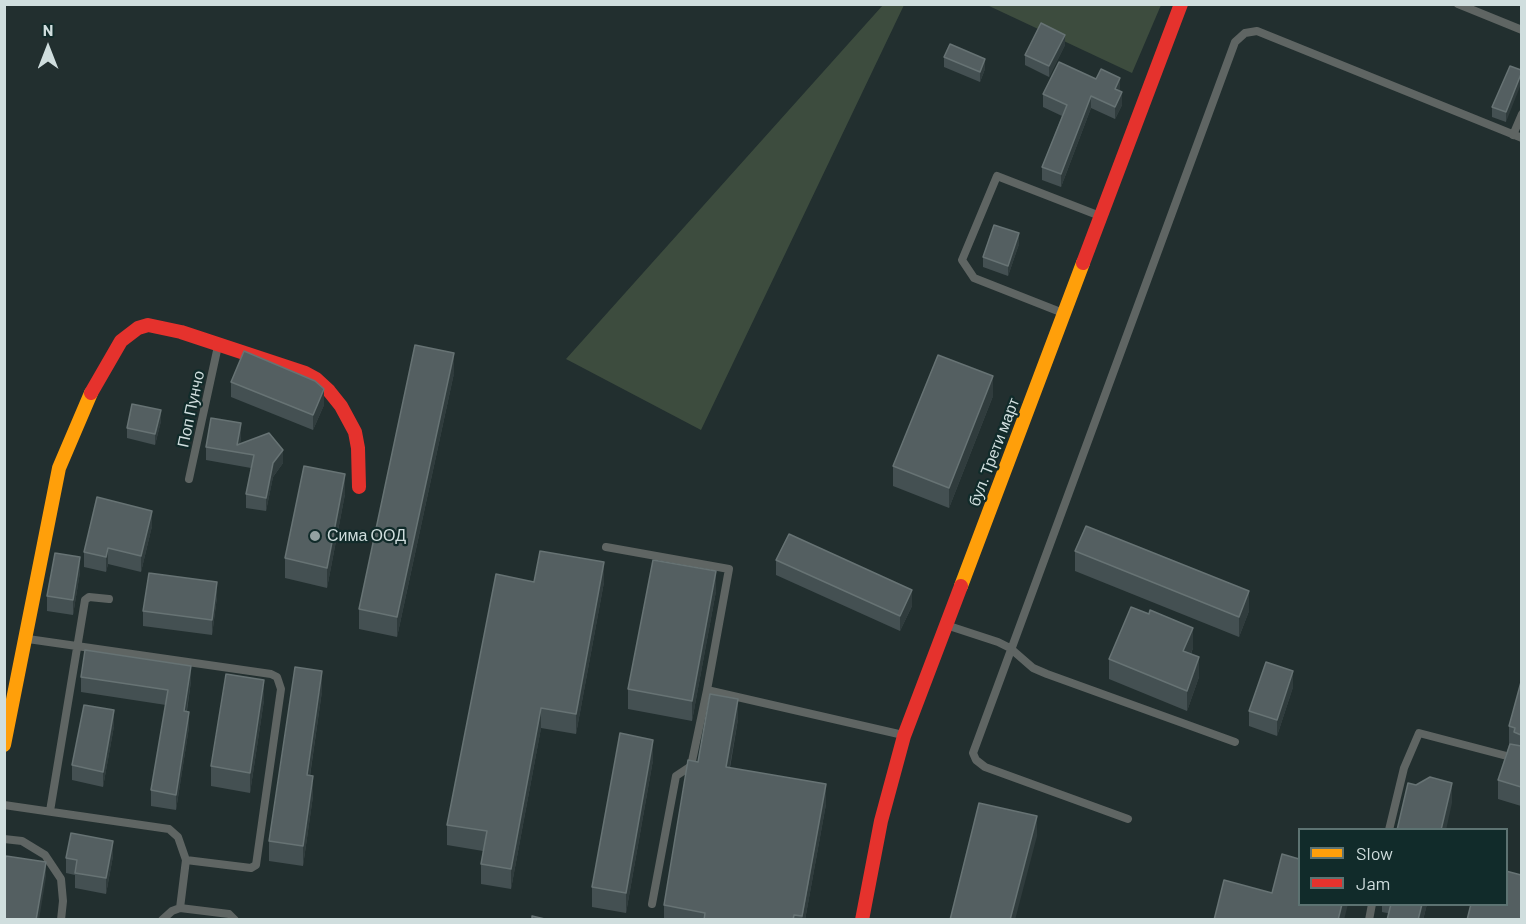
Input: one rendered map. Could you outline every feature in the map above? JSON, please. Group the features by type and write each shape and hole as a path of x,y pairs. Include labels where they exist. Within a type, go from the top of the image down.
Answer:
{"main road":[{"name":"бул. Трети март","path":"862,920 881,821 904,736 1180,4"},
{"path":"4,745 59,468 86,402 121,341 138,328 148,325 181,332 305,373 329,391 355,432 358,448 359,488"}],"lane":[{"path":"1458,4 1521,30"},
{"path":"1128,819 991,769 976,760 973,753 1235,42 1245,33 1257,31 1521,138"},
{"path":"1513,135 1521,114"},
{"path":"1065,314 974,278 962,260 997,176 1101,216"},
{"name":"Поп Пунчо","path":"189,479 218,345"},
{"path":"606,547 729,569 691,766 676,776 652,904"},
{"path":"50,811 86,598 109,599"},
{"path":"945,624 998,642 1010,648 1034,668 1047,674 1235,742"},
{"path":"25,639 271,674 280,683 256,865 251,868 186,860"},
{"path":"706,690 904,736"},
{"path":"1389,828 1404,768 1419,733 1521,760"},
{"path":"4,805 169,829 178,837 186,860 180,908"},
{"path":"4,839 22,841 45,855 61,879 63,901 61,920"},
{"path":"162,920 172,911 180,908 229,914 234,920"}],"green space":[{"path":"883,5 904,5 701,430 566,359"},
{"path":"987,5 1161,5 1132,73"}],"building":[{"path":"1041,23 1065,35 1049,66 1025,55"},
{"path":"950,44 985,59 980,72 944,57"},
{"path":"1059,62 1096,79 1101,69 1120,78 1115,89 1122,92 1115,107 1091,96 1061,174 1042,167 1067,105 1043,94"},
{"path":"1510,66 1521,70 1521,74 1506,112 1492,107"},
{"path":"994,225 1019,233 1008,266 983,257"},
{"path":"415,345 454,353 397,617 359,609"},
{"path":"244,351 315,381 324,389 313,415 231,382"},
{"path":"938,355 993,376 949,488 893,466"},
{"path":"132,404 161,410 155,434 127,428"},
{"path":"211,418 241,423 237,445 269,433 283,450 273,463 266,498 246,494 254,455 206,447"},
{"name":"Сима ООД","path":"304,466 345,474 327,568 285,558"},
{"path":"97,497 152,511 141,556 108,548 106,557 84,552"},
{"path":"1086,526 1249,591 1239,617 1075,551"},
{"path":"789,534 912,590 900,616 776,560"},
{"path":"540,551 604,562 576,714 541,708 511,869 481,864 487,831 447,825 496,574 534,582"},
{"path":"55,553 80,557 73,600 47,596"},
{"path":"653,560 716,571 692,701 628,689"},
{"path":"149,573 217,582 212,620 143,611"},
{"path":"1131,607 1149,614 1150,610 1193,628 1183,651 1199,657 1187,691 1109,659"},
{"path":"85,650 191,666 184,711 189,712 176,795 151,790 168,690 81,677"},
{"path":"1266,662 1293,671 1277,720 1249,711"},
{"path":"295,667 322,671 307,775 313,776 303,846 269,841"},
{"path":"226,674 264,680 250,773 211,766"},
{"path":"1521,682 1521,735 1514,732 1515,728 1509,726"},
{"path":"710,694 738,699 726,767 826,784 802,916 794,915 793,920 704,920 705,913 664,905 688,760 698,762"},
{"path":"84,705 114,710 103,772 72,765"},
{"path":"620,733 653,740 626,893 592,887"},
{"path":"1510,744 1521,746 1521,787 1498,780"},
{"path":"1430,777 1452,783 1441,828 1397,828 1408,783 1416,785"},
{"path":"979,803 1037,816 1010,920 950,920"},
{"path":"71,833 113,841 106,878 75,873 77,860 66,858"},
{"path":"1282,854 1298,859 1298,906 1342,906 1338,920 1214,920 1224,880 1272,893"},
{"path":"6,856 46,862 36,920 4,920"},
{"path":"1508,872 1521,875 1521,920 1467,920 1470,906 1508,906"},
{"path":"1390,906 1422,906 1418,920 1387,920"},
{"path":"532,916 549,920 532,920"}],"traffic: slow":[{"path":"961,586 1083,263"},
{"path":"4,745 59,468 91,393"}],"traffic: jam":[{"path":"1083,263 1181,4"},
{"path":"91,393 121,341 138,328 148,325 181,332 305,373 329,391 341,406 355,432 358,448 359,487"},
{"path":"862,920 881,821 904,736 961,586"}],"place":[{"name":"Сима ООД","path":"315,536"}]}
